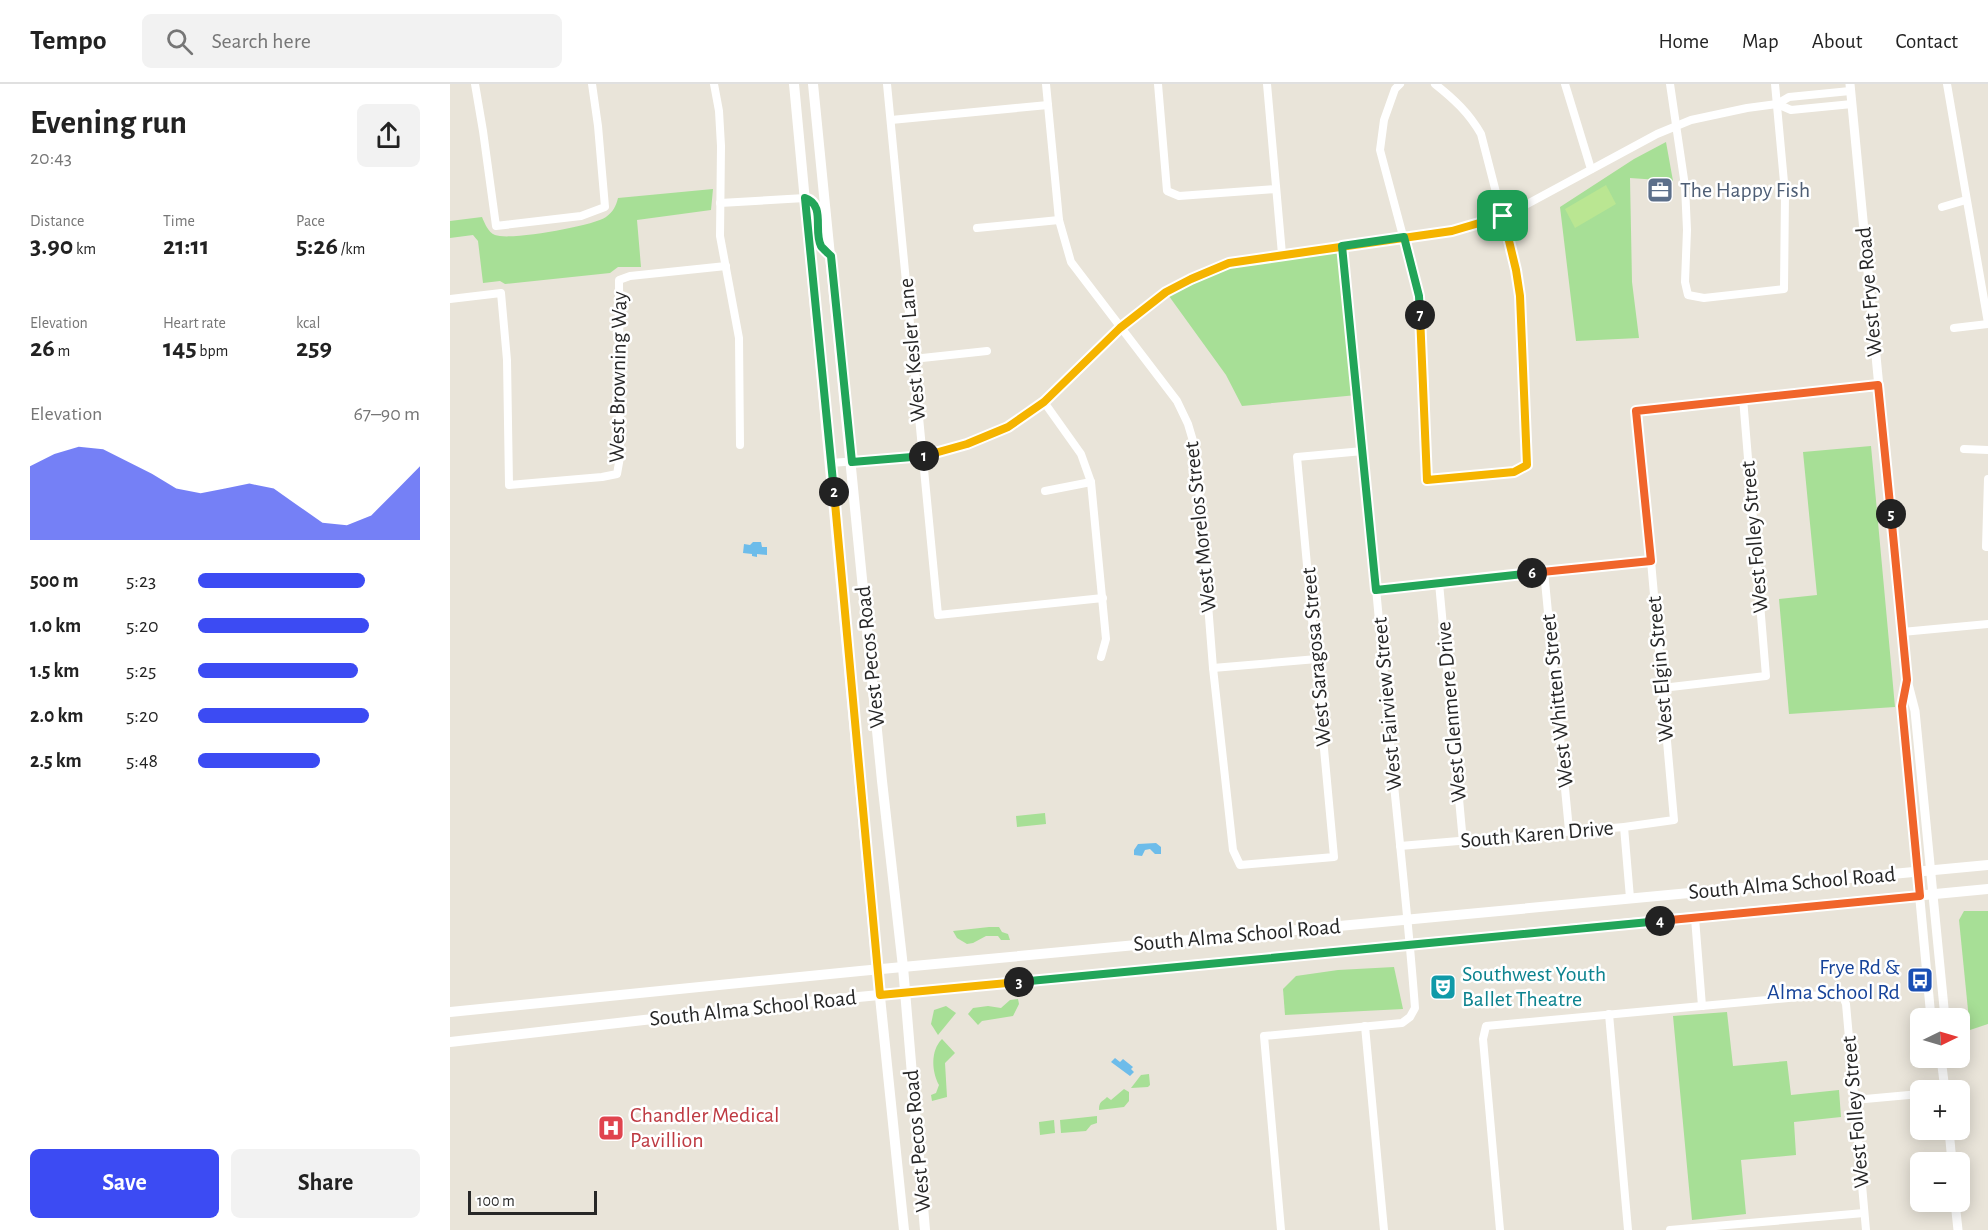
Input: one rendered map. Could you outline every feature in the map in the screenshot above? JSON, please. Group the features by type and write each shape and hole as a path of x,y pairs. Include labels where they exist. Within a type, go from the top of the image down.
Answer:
{"main road":[{"name":"West Pecos Road","path":"794,84 877,970 904,1230"},
{"name":"West Pecos Road","path":"813,84 881,769 903,967 925,1230"},
{"path":"805,198 811,200 816,207 820,245 831,256"},
{"name":"South Alma School Road","path":"450,1012 1408,919 1988,866"},
{"name":"South Alma School Road","path":"450,1042 880,995 1988,889"}],"street":[{"path":"475,84 496,226 581,216 605,207 592,84"},
{"path":"714,84 722,146 720,236 739,338 740,445"},
{"name":"West Kesler Lane","path":"887,84 938,615 1103,598"},
{"name":"West Morelos Street","path":"1046,84 1059,220 1071,262 1177,401 1188,424 1196,451 1213,668 1233,850 1240,865"},
{"path":"1158,84 1167,191 1179,196 1276,189"},
{"path":"1266,84 1282,254"},
{"path":"1395,86 1384,120 1380,150 1419,296 1425,389 1427,480 1514,472 1527,465 1520,296 1516,270 1481,134 1459,103 1435,84"},
{"path":"1565,84 1591,169"},
{"path":"1670,84 1685,186 1687,230 1685,282 1688,295 1704,298 1784,289 1785,193 1775,84"},
{"path":"1947,84 1988,323 1954,328"},
{"path":"831,463 922,456 967,444 1008,427 1044,402 1120,328 1166,292 1229,263 1452,231 1503,216 1657,134 1691,120 1777,104 1789,96 1850,87"},
{"name":"West Frye Road","path":"1850,87 1902,632 1907,680 1915,711 1944,1008"},
{"path":"1777,104 1791,110 1852,104"},
{"path":"891,120 1048,105"},
{"path":"720,203 805,198"},
{"path":"1942,207 1966,200"},
{"path":"977,228 1059,220"},
{"name":"West Fairview Street","path":"1342,246 1415,1008 1410,1017 1402,1023 1365,1026"},
{"name":"West Browning Way","path":"450,299 501,293 507,360 509,485 617,474 620,457 619,280 630,276 726,266"},
{"path":"913,359 987,351"},
{"path":"1743,398 1878,385"},
{"name":"West Elgin Street","path":"1674,820 1636,411 1743,398"},
{"name":"West Folley Street","path":"1662,688 1766,676 1743,398"},
{"path":"1044,402 1081,454 1091,482 1106,639 1101,657"},
{"path":"1964,449 1988,450"},
{"name":"West Saragosa Street","path":"1240,865 1334,857 1297,457 1363,451"},
{"path":"1987,547 1988,479"},
{"path":"1045,491 1091,482"},
{"path":"1376,590 1651,561"},
{"name":"West Whitten Street","path":"1544,571 1569,830"},
{"name":"West Glenmere Drive","path":"1439,583 1463,842"},
{"path":"1902,632 1988,624"},
{"path":"1213,668 1317,659"},
{"name":"West Frye Road","path":"1907,680 1902,706 1930,1008"},
{"name":"South Karen Drive","path":"1400,846 1463,842 1674,820"},
{"path":"1624,826 1630,898"},
{"path":"1500,1230 1483,1039 1486,1026 1702,1006 1695,918"},
{"name":"West Folley Street","path":"1702,1006 1842,995 1846,1004 1866,1230"},
{"path":"1609,1014 1628,1230"},
{"path":"1281,1230 1264,1036 1365,1026 1384,1230"},
{"path":"1854,1100 1910,1095"},
{"path":"1956,1212 1958,1230"},
{"path":"1670,1230 1755,1226 1864,1213"}],"green space":[{"path":"1666,142 1673,181 1630,178 1632,282 1639,338 1576,341 1560,207 1634,159"},
{"path":"1606,185 1616,204 1575,228 1565,209"},
{"path":"713,189 711,210 637,220 641,267 618,267 610,273 505,284 500,281 483,283 478,241 473,235 450,238 450,221 482,217 493,234 517,236 598,221 611,213 618,198"},
{"path":"1342,246 1357,395 1242,406 1226,375 1166,292 1229,263"},
{"path":"1871,446 1895,707 1789,714 1779,599 1817,595 1803,452"},
{"path":"1045,813 1046,824 1017,827 1016,816"},
{"path":"1964,911 1988,911 1988,1024 1970,1030 1970,1008 1968,1008 1959,920"},
{"path":"999,927 1002,932 1008,934 1010,940 1001,940 998,936 986,936 967,944 957,938 953,931"},
{"path":"1394,967 1403,1009 1285,1015 1283,989 1296,976 1338,970"},
{"path":"1018,999 1019,1004 1013,1016 982,1021 978,1025 968,1014 973,1008 988,1006 1001,1008 1010,1000"},
{"path":"946,1006 956,1013 938,1035 931,1024 934,1010"},
{"path":"1727,1012 1733,1066 1787,1061 1791,1095 1839,1090 1841,1117 1794,1122 1796,1155 1741,1160 1746,1214 1692,1220 1673,1016"},
{"path":"942,1039 955,1053 945,1063 947,1097 932,1101 931,1095 936,1093 939,1085 934,1068 934,1055"},
{"path":"1149,1074 1150,1085 1148,1087 1131,1088 1141,1075"},
{"path":"1124,1089 1129,1092 1129,1101 1124,1107 1099,1110 1102,1101 1107,1097 1111,1100"},
{"path":"1097,1116 1097,1123 1091,1125 1086,1131 1061,1133 1060,1120"},
{"path":"1054,1120 1055,1133 1040,1135 1039,1122"}],"water":[{"path":"753,542 761,542 762,547 767,547 767,555 757,554 757,557 743,553 744,544 750,545"},
{"path":"1156,843 1161,847 1161,854 1155,854 1150,849 1145,850 1142,856 1134,855 1138,844"},
{"path":"1115,1058 1120,1062 1123,1059 1133,1067 1131,1069 1134,1072 1130,1076 1111,1062"}],"place":[{"name":"The Happy Fish","path":"1660,190"},
{"name":"Frye Rd & Alma School Rd","path":"1920,980"},
{"name":"Southwest Youth Ballet Theatre","path":"1443,987"},
{"name":"Chandler Medical Pavillion","path":"611,1128"}],"route":[{"path":"805,198 811,200 816,207 820,245 831,256 852,462 908,459 941,452 1008,427 1044,402 1120,328 1166,292 1229,263 1386,239 1452,231 1503,216 1520,296 1528,450 1527,465 1514,472 1427,480 1425,389 1419,296 1404,237 1342,246 1376,590 1651,561 1636,411 1878,385 1907,680 1902,706 1920,896 880,995 805,198"}]}
